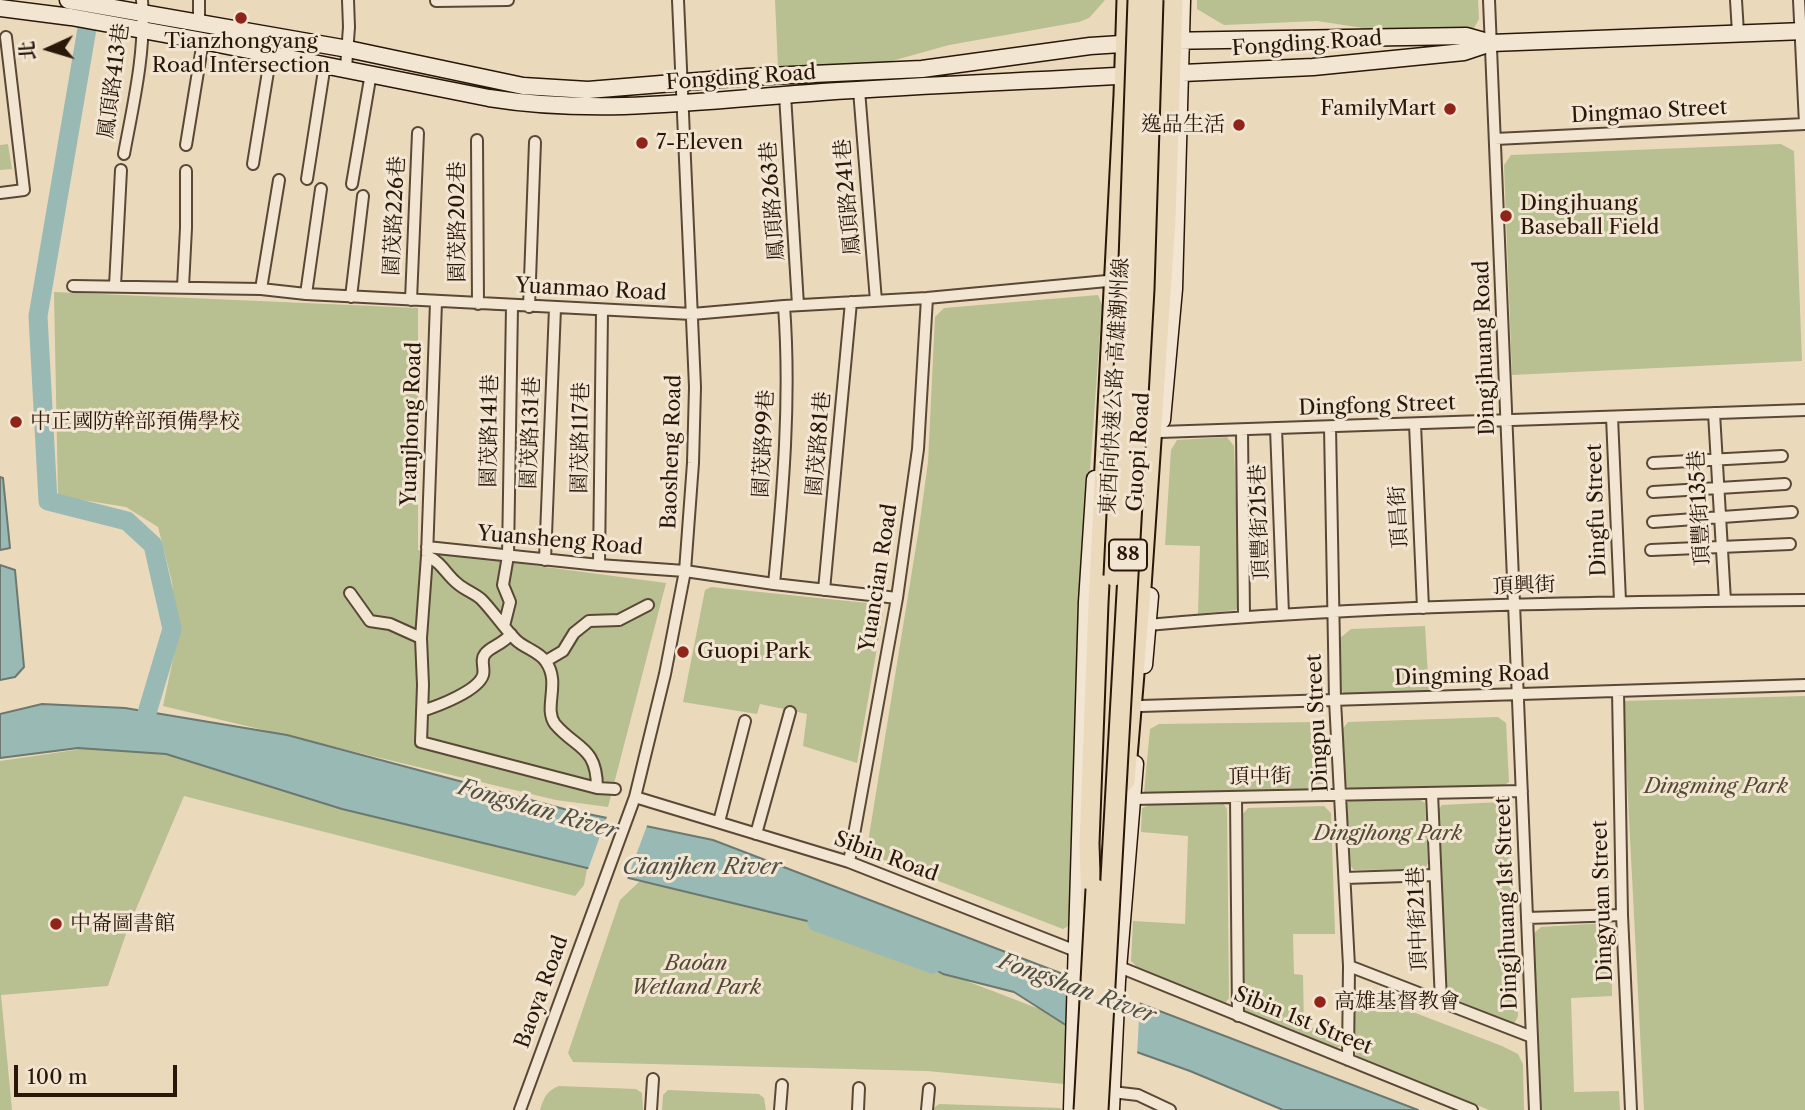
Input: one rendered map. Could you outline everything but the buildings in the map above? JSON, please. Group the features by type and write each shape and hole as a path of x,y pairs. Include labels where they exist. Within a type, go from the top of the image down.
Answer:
{"highway":[{"path":"1092,944 1089,844 1096,656 1117,223 1121,76 1128,0"},
{"name":"東西向快速公路 高雄潮州線","path":"1098,1110 1092,944 1101,838 1125,344 1138,0"},
{"name":"東西向快速公路 高雄潮州線","path":"1084,1110 1092,944 1144,289 1153,0"},
{"path":"1092,944 1119,839 1132,706 1176,73 1177,40 1173,0"}],"main road":[{"path":"1119,0 1123,44"},
{"path":"1177,40 1182,0"},
{"name":"Fongding Road","path":"0,8 71,6 107,15 142,14 348,49 523,86 588,90 747,77 922,69 1090,46 1177,40 1466,36 1492,43"},
{"name":"Fongding Road","path":"142,14 203,41 529,104 567,107 682,104 859,90 1313,67 1464,52 1492,43 1803,31"},
{"name":"Guopi Road","path":"1112,1092 1117,989 1148,625 1160,432 1174,289 1176,73"},
{"name":"Guopi Road","path":"1072,1110 1077,974 1092,944 1087,602 1121,76"},
{"path":"1111,1110 1112,1092"}],"street":[{"path":"199,0 199,23"},
{"path":"346,68 348,0"},
{"path":"436,1 508,0"},
{"path":"678,0 682,83"},
{"name":"Dingjhuang Road","path":"1489,0 1518,694"},
{"path":"1736,0 1738,33"},
{"path":"1798,0 1803,31 1805,124"},
{"name":"鳳頂路413巷","path":"124,154 137,78 142,14"},
{"path":"0,193 24,190 5,37"},
{"path":"186,145 203,41"},
{"path":"253,164 271,53"},
{"path":"307,179 325,64"},
{"path":"352,184 372,73"},
{"name":"Baosheng Road","path":"635,797 665,674 685,571 694,438 692,314 682,83"},
{"name":"鳳頂路241巷","path":"859,90 876,301"},
{"name":"鳳頂路263巷","path":"785,95 798,305"},
{"name":"Dingmao Street","path":"1495,139 1805,124"},
{"name":"園茂路226巷","path":"411,300 418,132"},
{"name":"園茂路202巷","path":"477,140 478,304"},
{"path":"530,307 535,142"},
{"path":"115,286 121,170"},
{"path":"183,287 186,172"},
{"path":"261,289 279,180"},
{"path":"306,294 321,189"},
{"path":"351,297 363,196"},
{"name":"Yuanmao Road","path":"73,286 261,289 555,309 692,314 927,298 1107,281"},
{"name":"Yuancian Road","path":"849,862 897,598 918,449 927,298"},
{"name":"Yuanjhong Road","path":"436,302 427,552 421,638 421,742 597,788"},
{"name":"園茂路81巷","path":"824,590 851,302"},
{"name":"園茂路141巷","path":"507,630 510,602 503,585 508,556 512,306"},
{"name":"園茂路99巷","path":"774,584 786,439 787,345 784,306"},
{"name":"園茂路131巷","path":"545,560 555,309"},
{"name":"園茂路117巷","path":"599,565 602,311"},
{"name":"Dingfong Street","path":"1160,432 1805,410"},
{"name":"頂豐街135巷","path":"1714,413 1725,601"},
{"name":"Dingfu Street","path":"1612,417 1620,601"},
{"name":"頂昌街","path":"1415,424 1423,608"},
{"name":"Dingpu Street","path":"1330,427 1335,700 1349,966 1348,1060"},
{"name":"頂豐街215巷","path":"1276,429 1283,614"},
{"path":"1242,430 1244,616"},
{"path":"1653,463 1782,456"},
{"path":"1653,492 1785,484"},
{"path":"1653,522 1792,512"},
{"path":"1651,550 1790,544"},
{"path":"427,552 444,567 456,583 480,598 518,641 546,661 554,682 550,708 554,722 587,751 597,774 597,788 615,789"},
{"name":"Yuansheng Road","path":"427,552 685,571 897,598"},
{"path":"350,593 370,621 390,624 421,638"},
{"name":"頂興街","path":"1148,625 1244,616 1423,608 1620,601 1805,600"},
{"path":"546,661 563,651 574,633 589,621 619,620 649,605"},
{"path":"422,711 439,706 452,697 475,688 482,677 482,658 485,653 504,642 507,630"},
{"name":"Dingming Road","path":"1140,706 1805,685"},
{"name":"Dingyuan Street","path":"1618,691 1622,915 1631,1110"},
{"name":"Dingjhuang 1st Street","path":"1518,694 1535,1110"},
{"path":"756,834 790,712"},
{"path":"719,822 746,721"},
{"name":"頂中街","path":"1132,799 1522,791"},
{"name":"頂中街21巷","path":"1432,793 1441,1002"},
{"name":"Sibin Road","path":"635,797 849,862 1092,944 1119,967"},
{"name":"Baoya Road","path":"520,1110 635,797"},
{"path":"1236,797 1238,1016"},
{"path":"1345,878 1435,875"},
{"path":"1527,918 1622,915"},
{"path":"1349,966 1532,1037"},
{"name":"Sibin 1st Street","path":"1119,967 1472,1110"},
{"path":"651,1110 653,1079"},
{"path":"780,1110 782,1085"},
{"path":"858,1110 859,1088"},
{"path":"927,1110 929,1088"},
{"path":"1112,1092 1138,1095 1170,1110"}],"green space":[{"path":"775,0 1105,0 1089,18 1079,22 949,45 888,62 778,67"},
{"path":"1197,0 1478,0 1479,19 1474,28 1383,31 1317,21 1224,25 1197,9"},
{"path":"8,144 12,169 0,170 0,145"},
{"path":"1781,144 1794,151 1802,361 1512,375 1504,165 1511,155"},
{"path":"54,292 418,308 418,550 666,583 608,807 556,800 163,706 177,641 172,582 158,527 126,507 58,496"},
{"path":"1098,295 1102,305 1079,622 1072,924 1063,929 876,857 871,851 869,836 928,462 935,317 944,308"},
{"path":"1227,437 1234,446 1240,605 1236,610 1198,614 1200,546 1165,545 1171,450 1177,440"},
{"path":"711,587 877,604 883,613 857,763 803,746 807,714 760,704 757,714 683,702 705,590"},
{"path":"1425,626 1429,692 1347,696 1341,690 1340,638 1351,629"},
{"name":"Dingming Park","path":"1805,696 1805,1110 1644,1110 1623,701"},
{"path":"1498,717 1506,723 1509,782 1500,788 1351,791 1344,784 1341,731 1348,722"},
{"path":"1319,722 1325,725 1329,784 1324,791 1144,793 1150,729 1159,724"},
{"path":"115,744 315,785 588,864 584,885 575,896 184,796 128,928 108,986 1,995 12,1110 0,1110 0,761"},
{"name":"Dingjhong Park","path":"1416,797 1425,803 1428,863 1425,869 1354,870 1350,865 1347,803 1353,799"},
{"path":"1501,802 1507,810 1518,1016 1514,1024 1451,998 1445,991 1437,811 1442,805"},
{"path":"1223,803 1227,809 1229,998 1224,1005 1139,969 1131,961 1133,921 1185,924 1188,836 1141,832 1142,808 1149,805"},
{"path":"1324,806 1331,813 1335,934 1293,934 1294,974 1303,975 1304,1028 1337,1028 1340,1046 1335,1050 1247,1014 1242,1007 1241,816 1248,808"},
{"name":"Bao'an Wetland Park","path":"639,882 730,890 1068,1020 1064,1084 927,1071 573,1062 568,1053 620,900"},
{"path":"1606,923 1611,933 1612,996 1571,998 1574,1092 1619,1091 1620,1110 1539,1110 1533,934 1541,927"},
{"path":"1355,990 1518,1054 1523,1064 1524,1110 1489,1110 1357,1056 1351,1023"},
{"path":"559,1086 636,1089 642,1093 643,1110 540,1110 546,1095"},
{"path":"668,1090 759,1094 764,1098 766,1110 662,1110 663,1095"},
{"path":"939,1104 1060,1108 1063,1110 931,1110"}],"water":[{"path":"0,477 3,478 10,548 0,550"},
{"path":"0,565 15,570 24,667 15,677 0,680"},
{"name":"Cianjhen River","path":"42,704 125,708 287,735 564,809 713,840 1418,1110 1283,1110 1190,1071 1072,1029 1014,992 943,974 882,939 342,809 166,754 78,748 0,758 0,714"}],"pier":[{"path":"608,814 648,823 626,882 587,872"},
{"path":"1070,972 1140,999 1137,1056 1069,1032"}],"waterway":[{"path":"91,5 38,316 48,501 127,521 153,545 172,629 141,733"},
{"name":"Fongshan River","path":"817,922 933,964"}],"place":[{"name":"Tianzhongyang Road Intersection","path":"241,18"},
{"name":"FamilyMart","path":"1450,109"},
{"name":"逸品生活","path":"1239,125"},
{"name":"7-Eleven","path":"642,143"},
{"name":"Dingjhuang Baseball Field","path":"1506,216"},
{"name":"中正國防幹部預備學校","path":"16,422"},
{"name":"Guopi Park","path":"683,652"},
{"name":"中崙圖書館","path":"56,924"},
{"name":"高雄基督教會","path":"1320,1002"}]}
